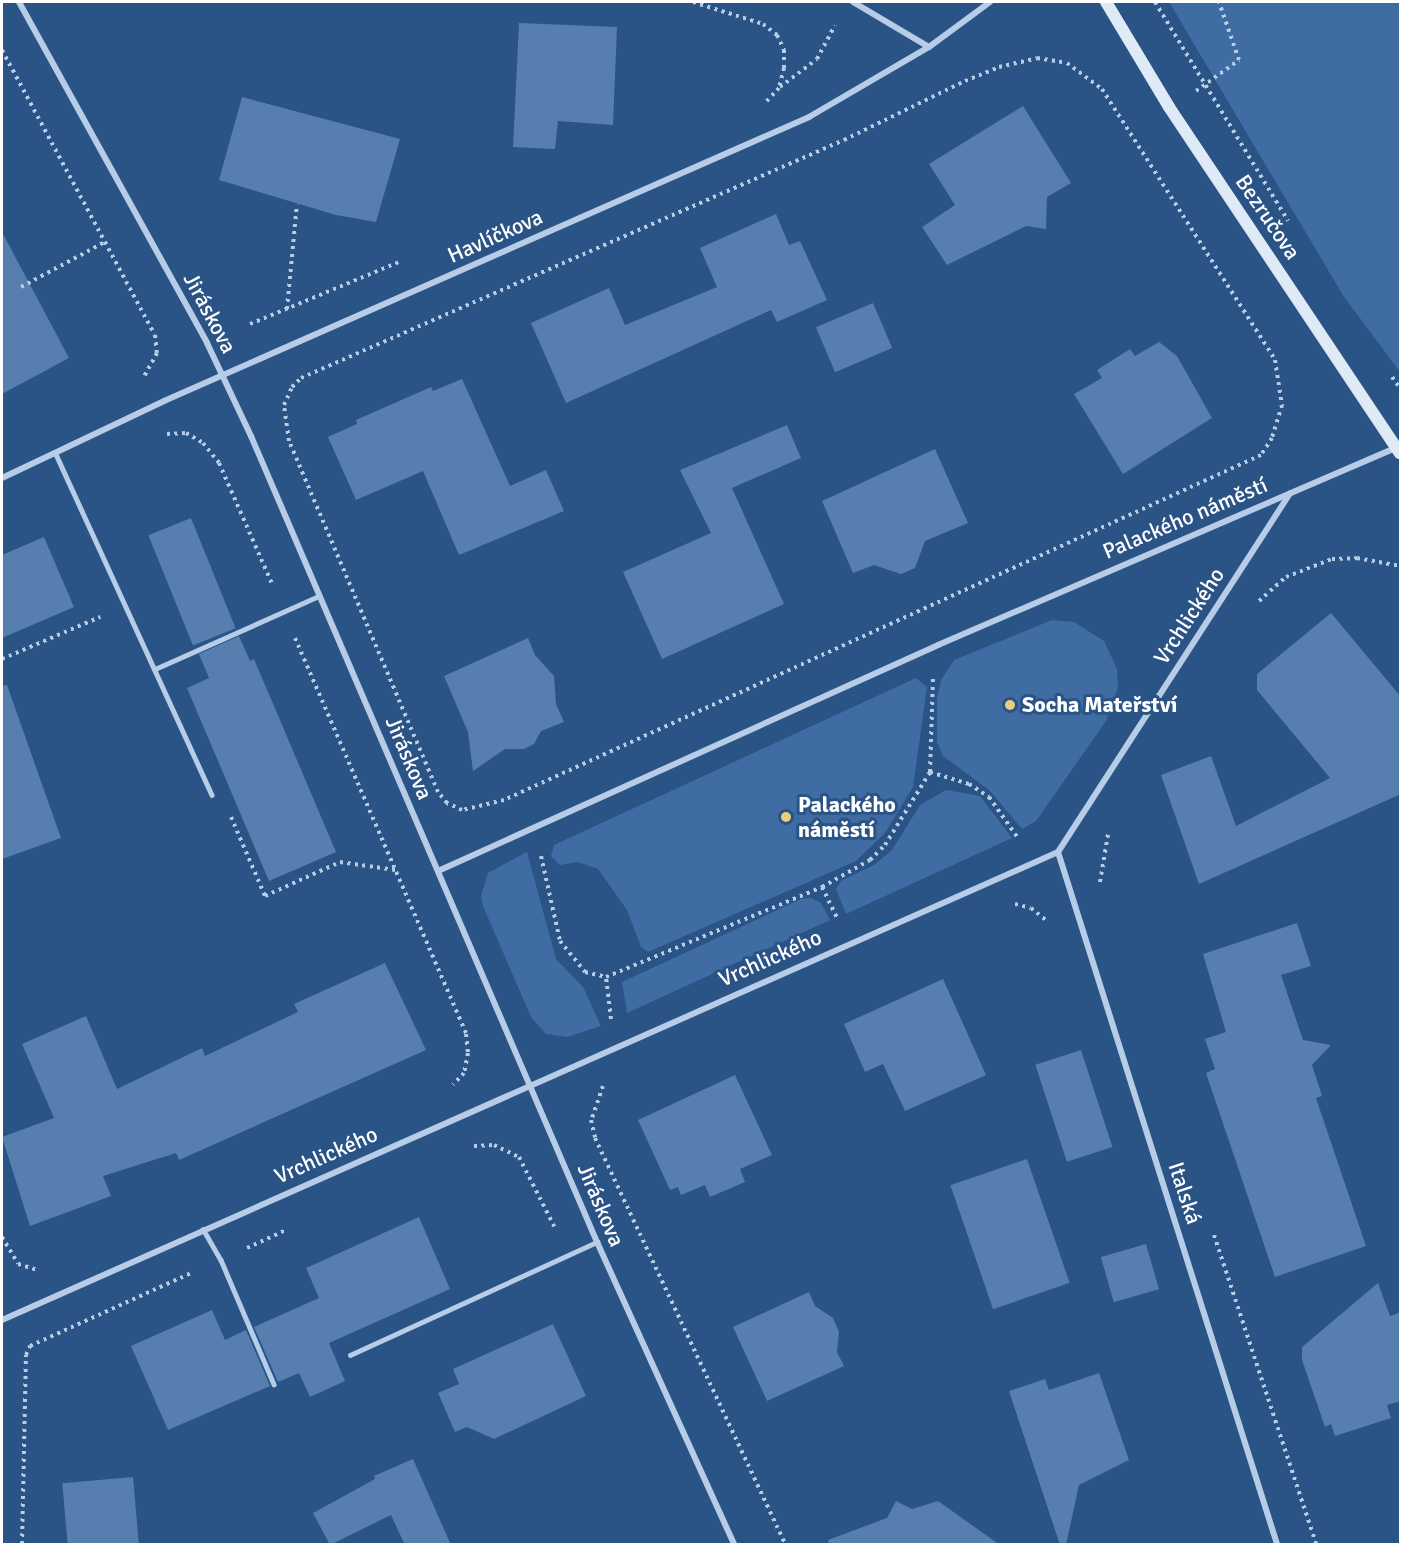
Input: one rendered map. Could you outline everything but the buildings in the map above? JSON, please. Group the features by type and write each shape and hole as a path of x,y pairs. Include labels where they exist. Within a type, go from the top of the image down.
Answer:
{"street":[{"name":"Jiráskova","path":"19,2 223,375 597,1242 734,1545"},
{"path":"853,2 928,47"},
{"name":"Havlíčkova","path":"2,478 223,375 809,117 928,47 990,2"},
{"name":"Bezručova","path":"1106,2 1169,107 1398,451"},
{"path":"1290,493 1398,451"},
{"name":"Palackého náměstí","path":"438,871 938,645 1290,493"},
{"name":"Vrchlického","path":"2,1320 617,1045 1058,852 1290,493"},
{"name":"Italská","path":"1058,852 1277,1545"}],"lane":[{"path":"55,452 212,795"},
{"path":"155,669 319,596"},
{"path":"203,1229 221,1260 274,1384"},
{"path":"350,1355 597,1242"}],"path":[{"path":"693,2 763,24 777,34 784,50 779,88"},
{"path":"1155,2 1291,226"},
{"path":"1169,107 1205,85 1239,60 1219,2"},
{"path":"759,109 779,88 817,59 837,21"},
{"path":"2,50 155,335 157,353 151,369 137,383"},
{"path":"1037,58 1067,63 1102,89 1275,360 1282,405 1279,420 1261,455 1243,466 504,800 462,810 447,803 438,792 289,441 284,421 284,405 301,378 844,140 965,81 999,67 1037,58"},
{"path":"287,309 297,204"},
{"path":"21,287 105,242"},
{"path":"250,324 408,258"},
{"path":"1387,370 1401,388"},
{"path":"156,439 186,433 203,443 219,463 466,1034 468,1053 464,1073 454,1084 444,1089"},
{"path":"1256,605 1286,577 1332,559 1357,558 1401,566"},
{"path":"2,659 127,606"},
{"path":"528,831 543,859 560,941 585,972 606,977 822,886 870,860 885,845 930,772 932,688 938,645"},
{"path":"930,772 969,784 989,797 1013,828 1030,864 1049,925"},
{"path":"227,808 266,896 340,861 395,870"},
{"path":"1102,892 1101,863 1110,831"},
{"path":"1012,903 1031,908 1045,918"},
{"path":"606,977 617,1045"},
{"path":"612,1081 603,1086 594,1105 591,1120 595,1138 784,1545"},
{"path":"467,1149 494,1145 519,1157 568,1256"},
{"path":"22,1545 26,1355 30,1346 296,1225"},
{"path":"1212,1229 1316,1545"},
{"path":"2,1237 18,1264 44,1270"}],"shaded area":[{"path":"1169,2 1400,2 1400,372 1344,297"},
{"path":"1052,620 1074,622 1104,641 1117,669 1118,688 1106,721 1036,821 1022,829 989,790 943,756 937,742 937,698 941,680 954,660"},
{"path":"916,678 927,687 913,787 885,833 856,861 648,952 641,947 627,910 598,869 578,862 560,865 551,856 554,845"},
{"path":"946,790 980,796 1012,838 846,914 836,889 841,881 874,865 892,850 920,805"},
{"path":"527,852 556,959 583,987 601,1026 567,1037 546,1034 531,1017 483,906 481,896 488,873"},
{"path":"811,898 821,903 830,920 627,1013 622,982 801,899"}],"place":[{"name":"Socha Mateřství","path":"1010,705"},
{"name":"Palackého náměstí","path":"786,817"}]}
